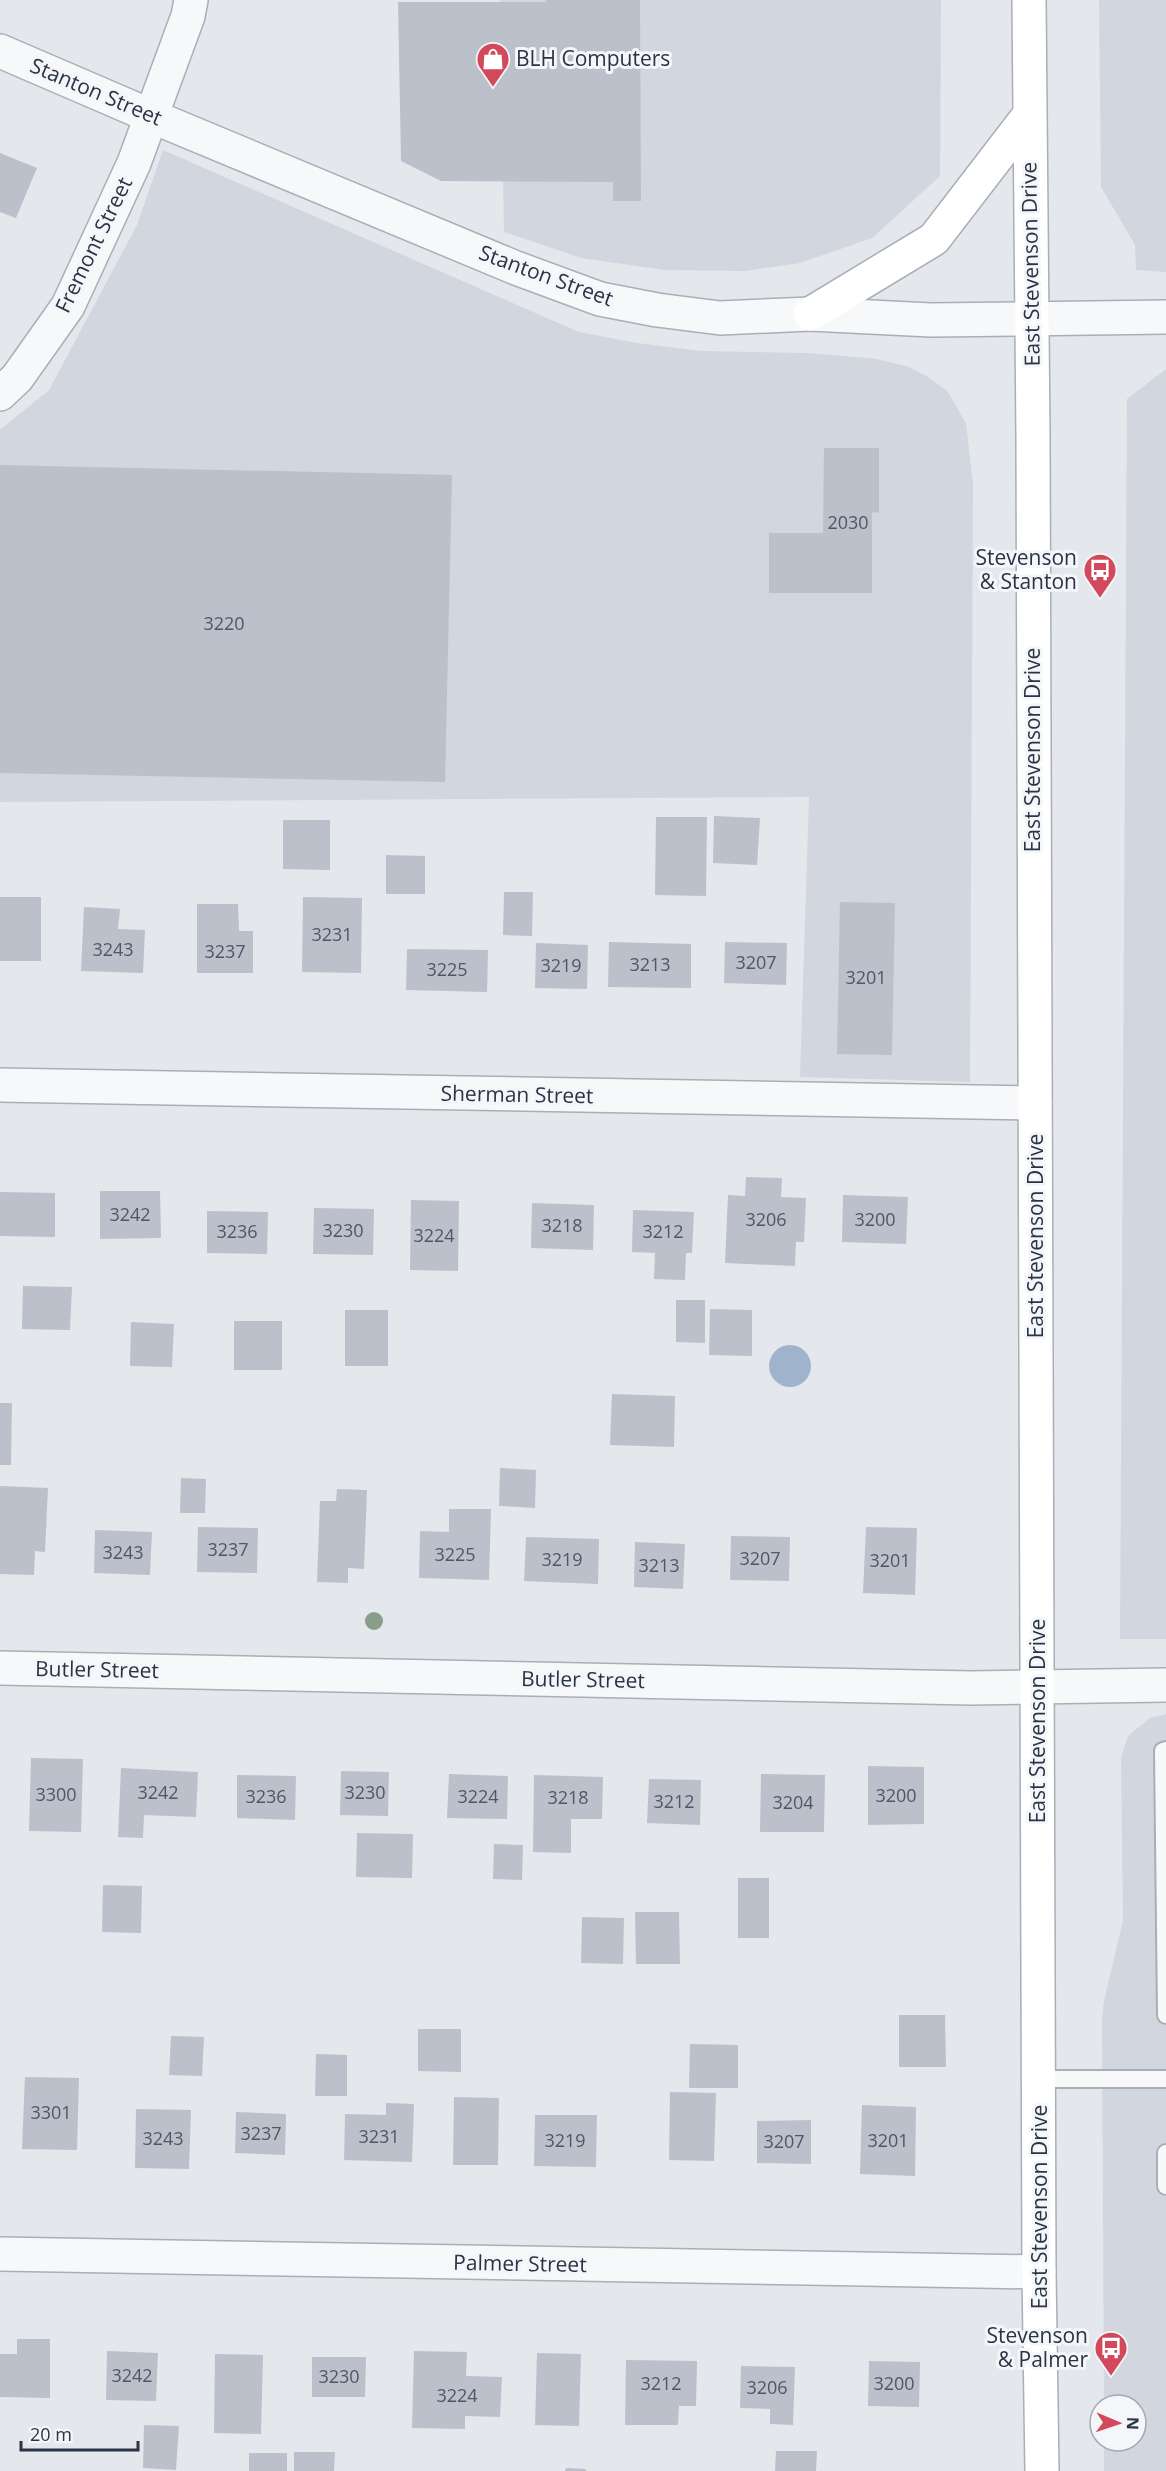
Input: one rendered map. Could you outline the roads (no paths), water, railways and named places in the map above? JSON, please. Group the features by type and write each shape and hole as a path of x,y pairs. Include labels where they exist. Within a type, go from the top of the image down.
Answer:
{"main road":[{"name":"East Stevenson Drive","path":"1029,0 1040,2079 1039,2272 1042,2471"},
{"path":"810,314 934,238 1030,114"}],"street":[{"name":"Fremont Street","path":"0,394 17,378 68,306 134,163 188,16 191,0"},
{"name":"Stanton Street","path":"0,51 516,268 600,299 657,310 720,318 810,314 931,320 1166,317"},
{"name":"Sherman Street","path":"0,1085 1035,1103"},
{"name":"Butler Street","path":"0,1668 971,1688 1166,1685"},
{"name":"Palmer Street","path":"0,2254 1039,2272"}],"lane":[{"path":"1164,1750 1166,2015"},
{"path":"1040,2079 1166,2079"},
{"path":"1166,2153 1166,2186"}],"water":[{"path":"790,1345 805,1351 811,1366 805,1381 790,1387 775,1381 769,1366 775,1351"}],"place":[{"name":"BLH Computers","path":"493,88"},
{"name":"Stevenson & Stanton","path":"1100,599"},
{"name":"Stevenson & Palmer","path":"1111,2377"}]}
